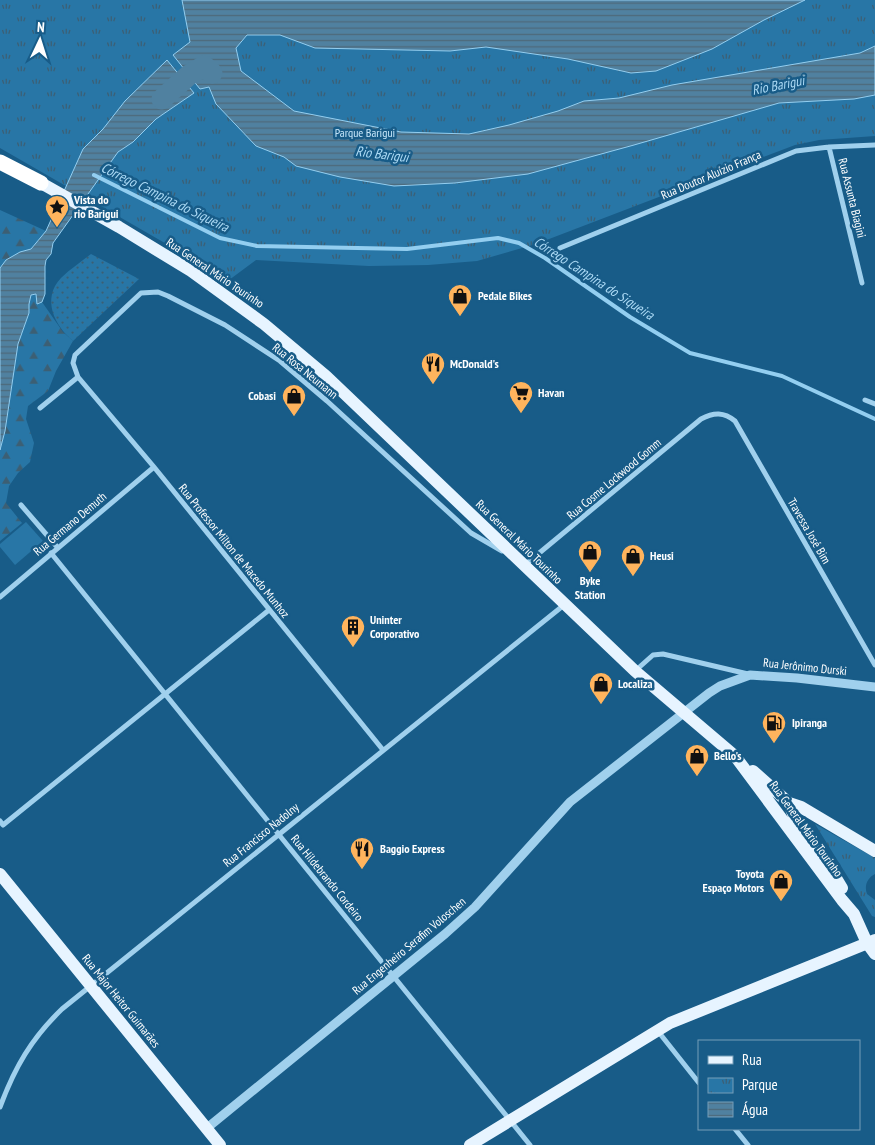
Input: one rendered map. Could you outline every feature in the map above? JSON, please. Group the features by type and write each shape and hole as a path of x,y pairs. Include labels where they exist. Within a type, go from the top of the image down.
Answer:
{"highway":[{"path":"0,162 41,183"}],"main road":[{"name":"Rua General Mário Tourinho","path":"41,183 191,270 264,324 351,399 635,671 735,756 854,914 871,941 875,954"},
{"path":"735,756 790,803 801,807 875,851"},
{"path":"790,803 796,822 830,868 853,906 854,914"},
{"name":"Rua Major Heitor Guimarães","path":"0,874 220,1145"},
{"path":"470,1145 657,1030 686,1016 871,941"}],"street":[{"name":"Rua Doutor Aluízio França","path":"560,248 802,150 875,144"},
{"name":"Rua Assunta Biagini","path":"830,147 862,283"},
{"name":"Rua Rosa Neumann","path":"73,363 75,355 80,349 141,293 158,292 168,296 225,325 280,362 326,401 471,533 514,557"},
{"name":"Rua Professor Milton de Macedo Munhoz","path":"73,363 78,377 154,467 383,750"},
{"path":"40,408 78,377"},
{"path":"865,400 875,404"},
{"name":"Rua Cosme Lockwood Gomm","path":"524,566 702,419 709,414 720,413"},
{"name":"Travessa José Bim","path":"720,413 729,416 735,421 875,665"},
{"name":"Rua Germano Demuth","path":"0,597 154,467"},
{"path":"22,505 58,548"},
{"name":"Rua Hildebrando Cordeiro","path":"51,553 530,1145"},
{"name":"Rua Francisco Nadolny","path":"0,1107 15,1069 36,1036 62,1009 564,604"},
{"path":"0,821 3,825 269,610"},
{"path":"635,671 653,655 663,654 750,675"},
{"name":"Rua Jerônimo Durski","path":"684,713 709,693 750,675 797,678 875,687"},
{"name":"Rua Engenheiro Serafim Voloschen","path":"206,1128 445,934 475,907 570,802 684,713"},
{"path":"657,1030 698,1082"},
{"path":"736,1130 748,1145"}],"green space":[{"name":"Parque Barigui","path":"0,0 875,0 875,136 819,140 795,145 536,244 477,261 428,265 369,266 256,260 229,280 0,148"},
{"path":"0,210 46,231 31,249 20,252 7,260 0,269"},
{"path":"91,254 139,279 73,341 66,335 56,320 51,303 52,295 55,286 61,278"},
{"path":"37,294 37,303 42,302 63,332 73,341 56,371 48,391 28,406 26,419 34,443 30,462 18,473 9,486 6,503 22,523 0,541 0,450 5,431 18,344 29,313 31,295"},
{"path":"26,522 43,541 15,565 0,547 0,544"},
{"path":"815,824 875,858 875,874 868,880 866,888 867,894 875,900 875,917 872,916"}],"water":[{"path":"182,0 805,0 712,49 656,71 631,73 568,59 486,47 450,51 315,48 280,35 247,35 236,48 241,71 294,111 401,132 469,134 558,111 584,101 619,98 672,85 860,53 875,46 875,95 854,99 779,103 528,174 455,183 394,186 340,177 296,166 284,157 256,146 216,104 209,87 200,89 173,55 190,42"},
{"path":"167,60 194,93 156,119 133,142 118,152 53,243 51,254 46,260 45,266 45,294 42,302 37,304 36,294 31,295 29,313 18,344 5,431 0,450 0,268 6,260 20,252 31,249 46,231 83,149 103,129 125,101"}],"waterway":[{"name":"Rio Barigui","path":"162,99 189,75 204,66 212,73"},
{"name":"Córrego Campina do Siqueira","path":"94,175 220,238 257,246 407,249 498,238 519,243 545,258 630,317 690,353 782,376 875,419"}],"place":[{"name":"Vista do rio Barigui","path":"57,228"},
{"name":"Pedale Bikes","path":"460,317"},
{"name":"McDonald's","path":"433,385"},
{"name":"Havan","path":"521,414"},
{"name":"Cobasi","path":"294,417"},
{"name":"Byke Station","path":"590,573"},
{"name":"Heusi","path":"633,577"},
{"name":"Uninter Corporativo","path":"353,648"},
{"name":"Localiza","path":"601,705"},
{"name":"Ipiranga","path":"774,744"},
{"name":"Bello's","path":"697,777"},
{"name":"Baggio Express","path":"362,870"},
{"name":"Toyota Espaço Motors","path":"781,902"}]}
